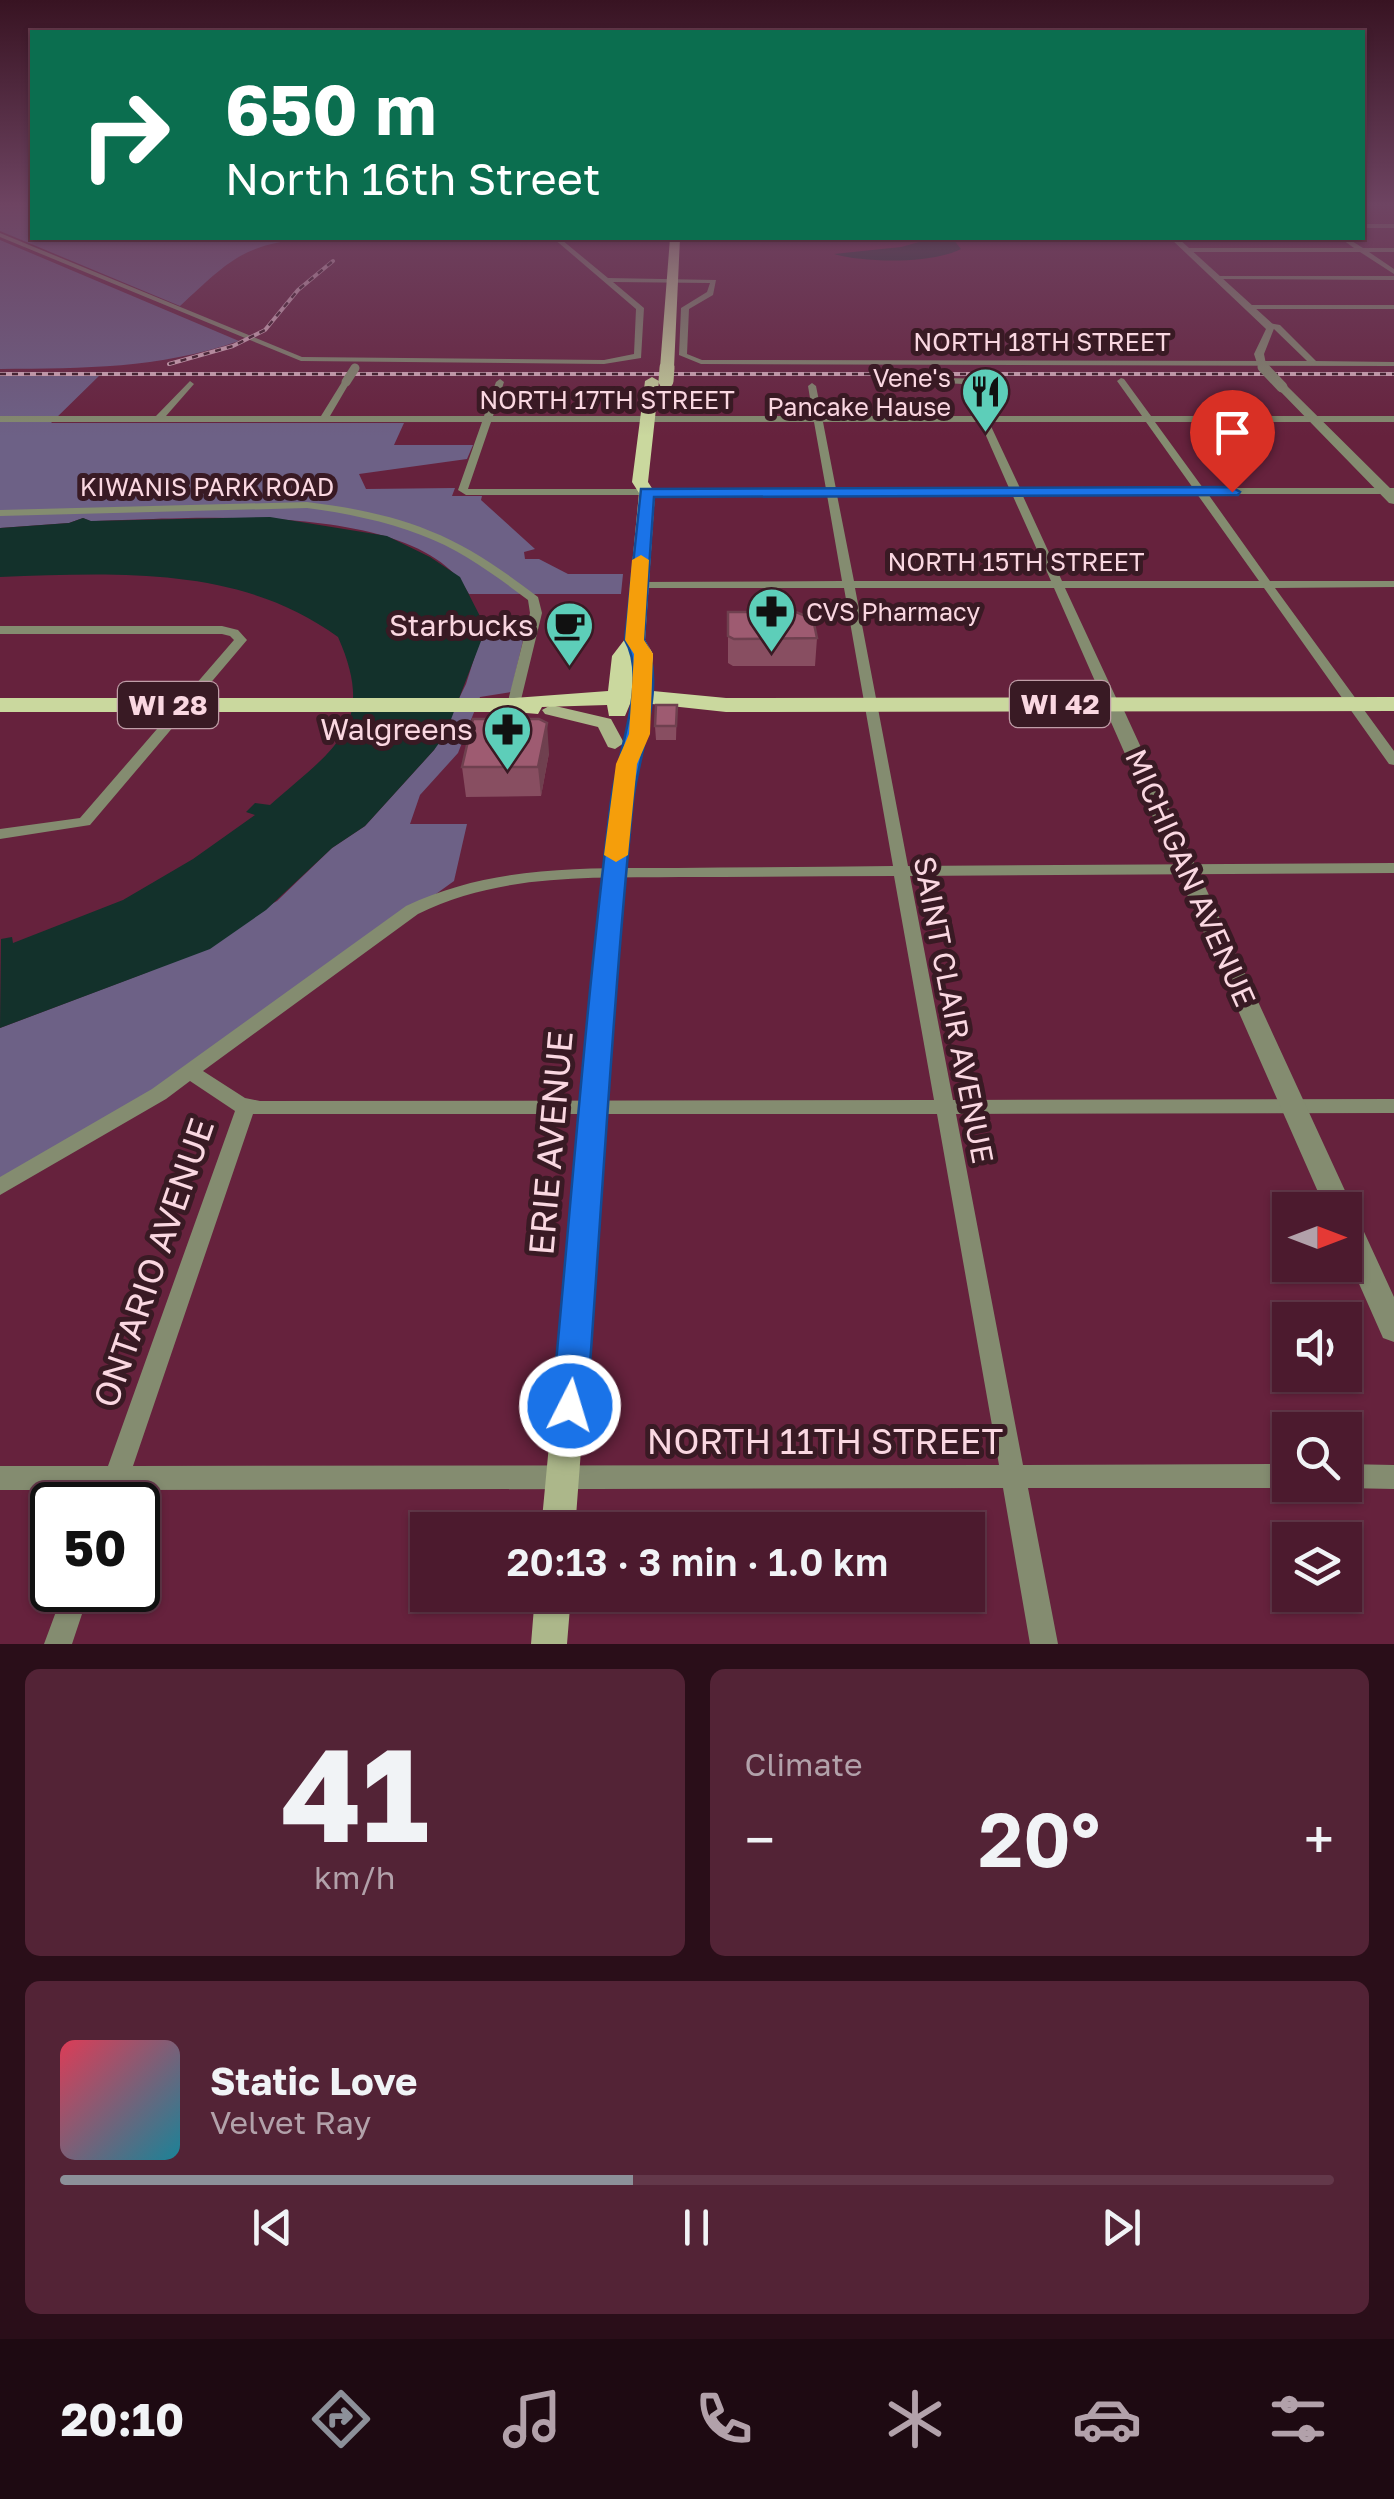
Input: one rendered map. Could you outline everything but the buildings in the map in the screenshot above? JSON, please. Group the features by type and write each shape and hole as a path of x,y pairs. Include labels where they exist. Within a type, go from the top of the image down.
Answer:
{"main road":[{"path":"656,283 659,374"},
{"path":"659,374 672,283"},
{"name":"ERIE AVENUE","path":"560,1512 614,873 626,764 637,743 622,656 635,640 646,493 640,482 655,420 659,374"},
{"name":"WI 28","path":"514,705 538,700 630,704"},
{"name":"ERIE AVENUE","path":"626,764 617,754 616,743 630,704"},
{"name":"WI 42","path":"630,704 698,711 726,704 1394,704"},
{"name":"WI 28","path":"0,705 514,705 551,710 630,704"},
{"path":"551,710 606,724 616,743"},
{"path":"549,1644 552,1612"}],"street":[{"path":"115,283 289,355 357,365 625,361 638,354 641,312 611,283"},
{"name":"NORTH 18TH STREET","path":"686,283 713,286 709,294 684,308 683,355 690,360 1394,364"},
{"path":"1223,283 1270,330 1313,363"},
{"path":"1251,307 1394,307"},
{"path":"1270,330 1260,351 1262,365 1391,494"},
{"path":"323,420 357,365"},
{"path":"946,381 982,381"},
{"name":"MICHIGAN AVENUE","path":"966,381 1332,1192"},
{"path":"1121,381 1394,760"},
{"path":"500,382 463,490 466,492 1391,494"},
{"path":"158,420 190,384"},
{"name":"SAINT CLAIR AVENUE","path":"812,386 1044,1644"},
{"name":"NORTH 17TH STREET","path":"0,420 1394,420"},
{"name":"KIWANIS PARK ROAD","path":"0,513 307,505 368,514 456,547 529,592 536,606 514,705"},
{"name":"NORTH 15TH STREET","path":"639,585 1394,584"},
{"path":"0,630 215,630 237,634 239,643 86,822 0,834"},
{"path":"0,1187 158,1094 412,910 458,888 491,880 614,873 1394,868"},
{"name":"ONTARIO AVENUE","path":"116,1482 246,1107 190,1072"},
{"path":"246,1107 1394,1106"},
{"path":"1362,1258 1394,1329"},
{"name":"NORTH 11TH STREET","path":"0,1478 1272,1476"},
{"path":"1362,1476 1394,1477"},
{"path":"58,1644 70,1612"}],"shaded area":[{"path":"0,283 101,283 239,341 150,362 0,369"},
{"path":"124,283 206,283 180,306"},
{"path":"0,374 101,374 51,423 404,423 394,445 473,445 467,459 359,474 366,489 455,488 452,496 482,496 481,500 535,549 524,552 525,559 539,559 568,574 623,574 621,594 469,594 442,563 402,542 352,528 296,521 83,518 69,523 0,528"},
{"path":"270,517 387,536 460,577 486,628 445,735 365,826 332,848 266,910 210,949 0,1028 1,939 12,937 13,943 123,900 193,859 255,815 246,812 255,803 270,805 330,751 351,715 353,693 338,637 300,614 219,585 176,578 0,577 0,528 69,523 83,518 91,521"},
{"path":"527,623 511,692 480,697 458,753 420,795 410,824 467,824 454,881 165,1089 0,1184 0,1028 148,972 277,901 332,848 365,826 434,750 466,684 485,624"}],"railway":[{"path":"169,364 233,346 265,330 307,283"},
{"path":"0,374 1394,374"}],"slow traffic":[{"path":"616,855 626,764 639,734 643,654 635,640 641,560"}],"place":[{"name":"Vene's Pancake Hause","path":"986,434"},
{"name":"CVS Pharmacy","path":"771,654"},
{"name":"Starbucks","path":"569,668"},
{"name":"Walgreens","path":"508,772"}],"route":[{"path":"570,1406 612,892 626,764 639,734 642,698 643,654 635,640 646,493 1232,492"}]}
